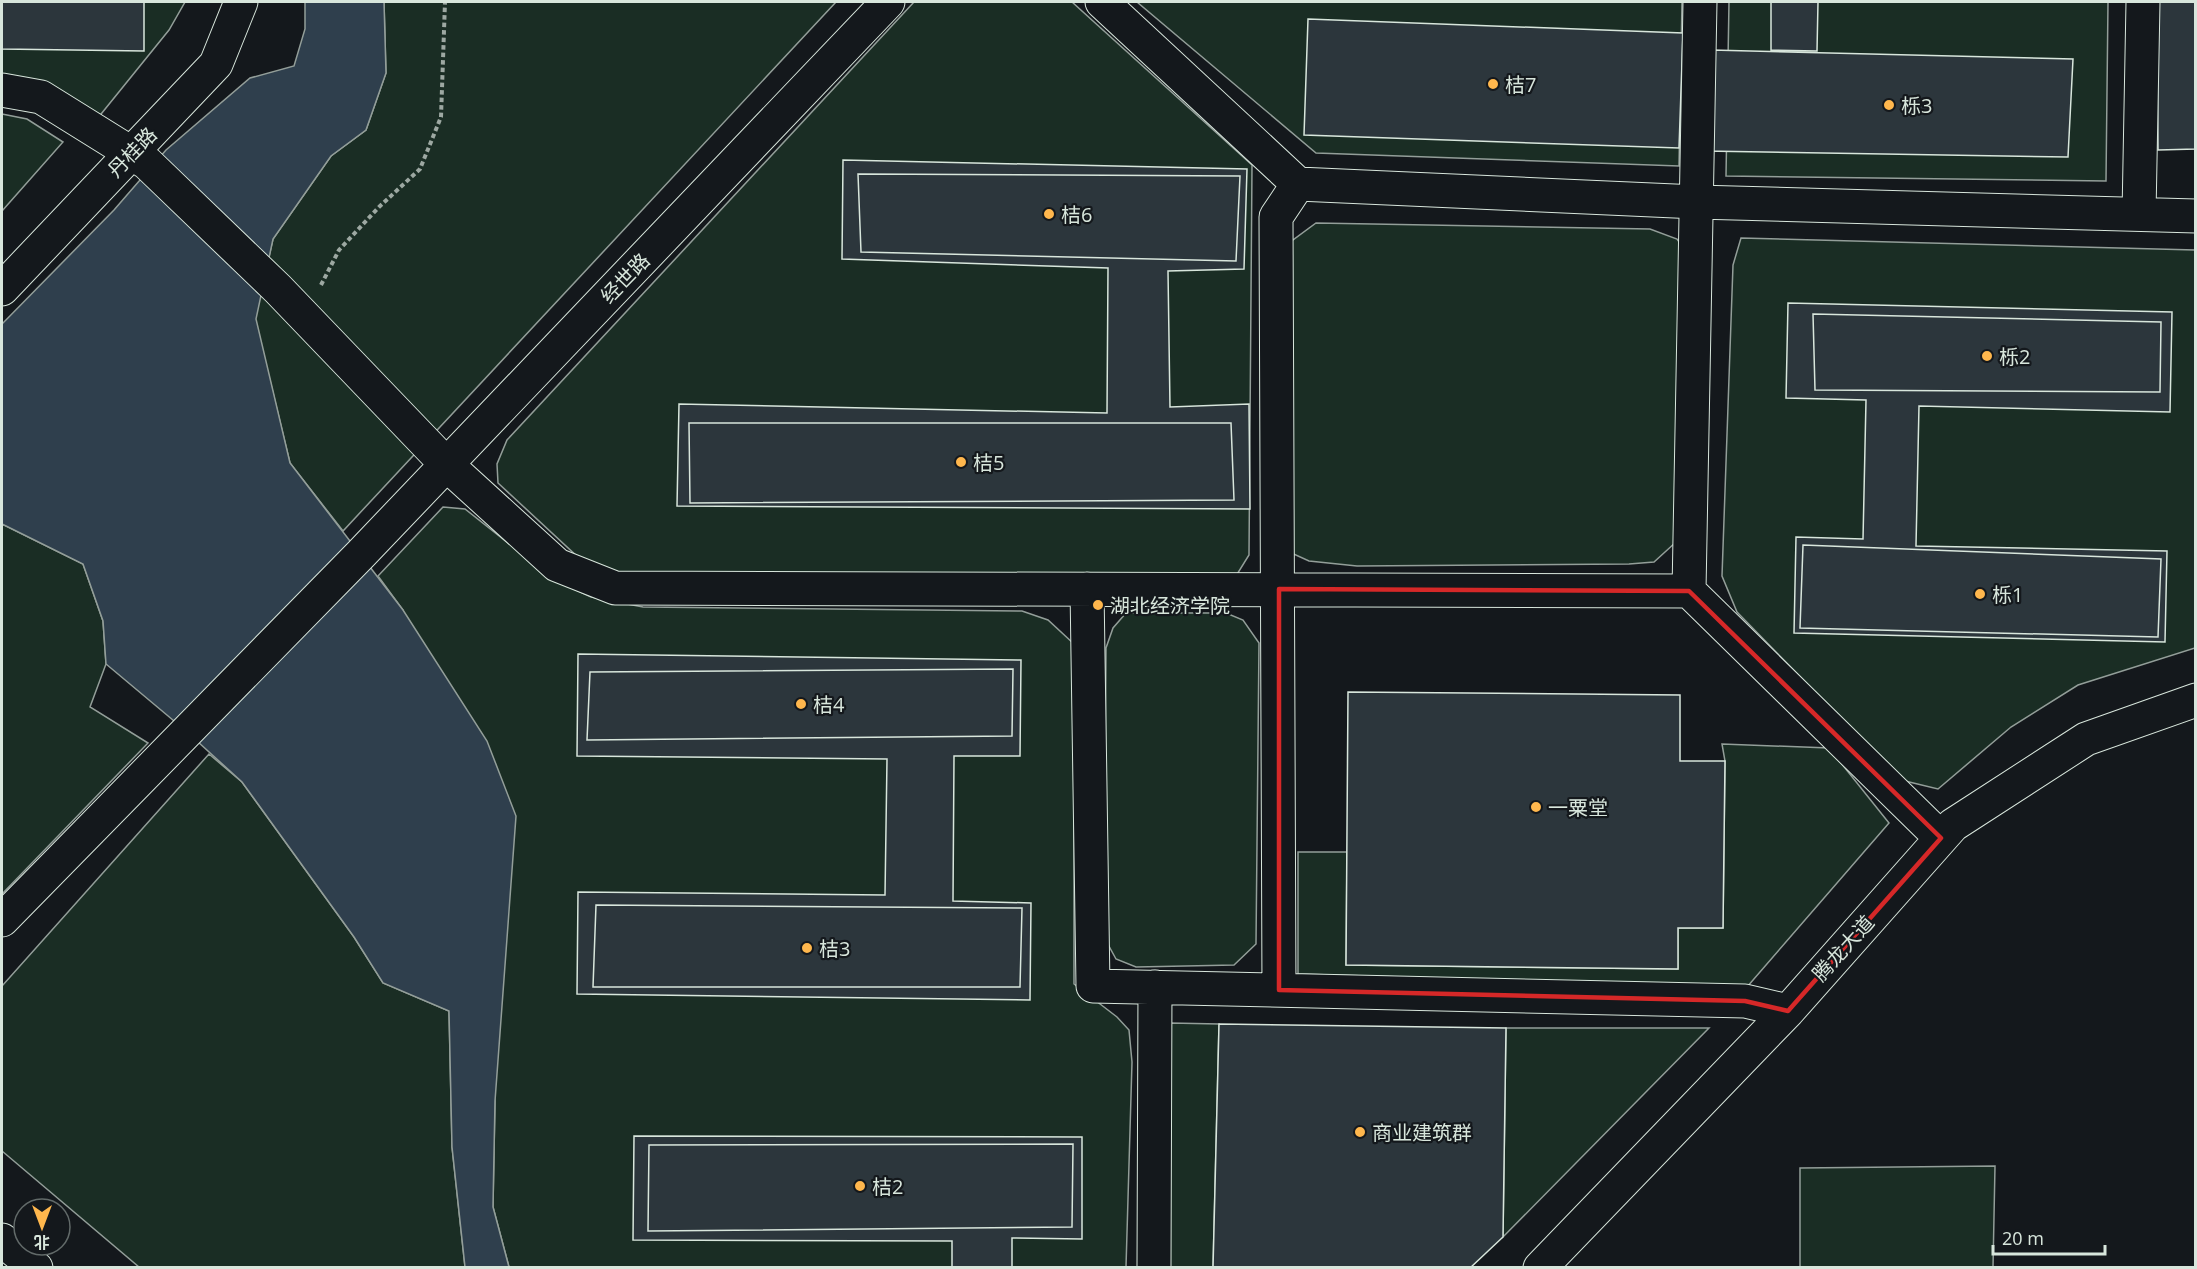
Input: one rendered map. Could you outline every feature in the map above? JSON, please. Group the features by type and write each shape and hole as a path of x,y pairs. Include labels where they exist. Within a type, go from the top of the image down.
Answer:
{"street":[{"name":"丹桂路","path":"2,289 140,157 216,64 241,2"},
{"name":"经世路","path":"2,920 361,554 888,2"},
{"path":"1102,2 1298,184 1697,202 2196,216"},
{"path":"1689,591 1700,2"},
{"path":"2139,214 2143,2"},
{"path":"2,90 41,97 140,157 278,289 447,464 557,565 615,588 1689,591 1941,838"},
{"path":"1279,990 1276,217 1298,184"},
{"path":"1087,589 1093,986 1745,1001 1788,1011"},
{"name":"腾龙大道","path":"1540,1268 1788,1011 1953,825 2086,739 2196,700"},
{"path":"1154,1268 1155,987"},
{"path":"2,1240 36,1268"}],"path":[{"path":"308,322 318,291 339,250 379,207 420,169 441,117 445,2"}],"highlighted area":[{"path":"1279,589 1689,591 1941,838 1788,1011 1745,1001 1279,990"}],"green space":[{"path":"2,2 185,2 169,30 97,119 2,77"},
{"path":"384,2 836,2 343,531 290,463 255,319 273,239 331,156 366,130 386,73"},
{"path":"914,2 1072,2 1252,165 1249,555 1236,576 634,574 610,571 579,558 498,483 497,464 507,440"},
{"name":"桔7","path":"1137,2 1682,2 1679,166 1316,153"},
{"path":"1729,2 2108,2 2106,181 1726,176"},
{"path":"2,114 27,119 63,142 2,211"},
{"path":"1316,223 1650,229 1677,239 1689,256 1676,542 1654,562 1629,564 1357,566 1309,561 1287,551 1289,243"},
{"path":"1741,238 2195,250 2195,648 2078,685 2011,727 1938,789 1901,780 1737,612 1722,576 1733,265"},
{"path":"443,507 465,509 555,580 591,597 643,607 1022,611 1048,620 1074,644 1074,984 1117,1017 1129,1030 1132,1062 1126,1267 509,1267 493,1207 495,1101 403,610 378,576"},
{"path":"2,524 83,564 103,621 106,664 90,707 148,743 2,894"},
{"path":"1126,613 1226,613 1243,620 1259,643 1256,944 1234,965 1136,967 1116,959 1104,937 1106,648 1113,628"},
{"path":"1722,744 1829,748 1889,823 1747,987 1298,974 1298,852 1347,852 1346,965 1678,969 1678,928 1723,928 1725,761"},
{"path":"209,754 242,782 354,937 383,983 449,1011 452,1147 465,1267 139,1267 72,1210 72,1197 56,1197 2,1151 2,986"},
{"path":"1170,1023 1219,1024 1213,1267 1169,1268"},
{"path":"1506,1028 1709,1028 1503,1237"},
{"path":"1995,1166 1993,1267 1800,1267 1800,1168"}],"water":[{"path":"305,2 384,2 386,73 366,130 331,156 273,239 256,319 290,463 403,610 487,741 516,816 495,1101 493,1207 509,1267 465,1267 452,1147 449,1011 383,983 354,937 242,782 186,731 106,664 103,621 83,564 2,524 2,324 114,210 166,150 250,78 294,66 305,29"}],"building":[{"path":"2,2 144,2 144,51 2,49"},
{"path":"1771,2 1818,2 1817,51 1771,50"},
{"path":"2157,2 2196,2 2196,149 2158,150"},
{"name":"桔7","path":"1308,19 1683,33 1679,148 1304,135"},
{"name":"栎3","path":"1711,50 2073,59 2068,157 1704,151"},
{"path":"843,160 1247,169 1244,269 1168,271 1170,407 1249,404 1250,509 677,506 679,404 1107,413 1108,268 842,259"},
{"name":"桔6","path":"858,174 1240,176 1236,261 861,252"},
{"path":"1788,303 2172,312 2170,412 1919,406 1916,546 2167,551 2165,642 1794,633 1796,537 1863,539 1866,400 1786,398"},
{"name":"栎2","path":"1813,314 2161,322 2160,392 1815,390"},
{"name":"桔5","path":"689,423 1231,423 1234,500 690,503"},
{"name":"栎1","path":"1803,545 2161,559 2158,637 1800,628"},
{"path":"578,654 1021,660 1020,756 954,756 953,901 1031,903 1030,1000 577,994 578,892 885,895 887,759 577,756"},
{"name":"桔4","path":"1013,669 1012,736 587,740 590,672"},
{"name":"一粟堂","path":"1348,692 1680,695 1680,761 1725,761 1723,928 1678,928 1678,969 1346,965"},
{"name":"桔3","path":"596,905 1022,908 1020,987 593,987"},
{"name":"商业建筑群","path":"1219,1024 1506,1028 1503,1237 1470,1268 1213,1268"},
{"name":"桔2","path":"634,1136 1082,1137 1082,1239 1012,1238 1012,1268 952,1268 952,1241 633,1240"},
{"name":"桔2","path":"1073,1144 1072,1227 648,1231 649,1145"}],"place":[{"name":"桔7","path":"1493,84"},
{"name":"栎3","path":"1889,105"},
{"name":"桔6","path":"1049,214"},
{"name":"栎2","path":"1987,356"},
{"name":"桔5","path":"961,462"},
{"name":"栎1","path":"1980,594"},
{"name":"湖北经济学院","path":"1098,605"},
{"name":"桔4","path":"801,704"},
{"name":"一粟堂","path":"1536,807"},
{"name":"桔3","path":"807,948"},
{"name":"商业建筑群","path":"1360,1132"},
{"name":"桔2","path":"860,1186"}]}
